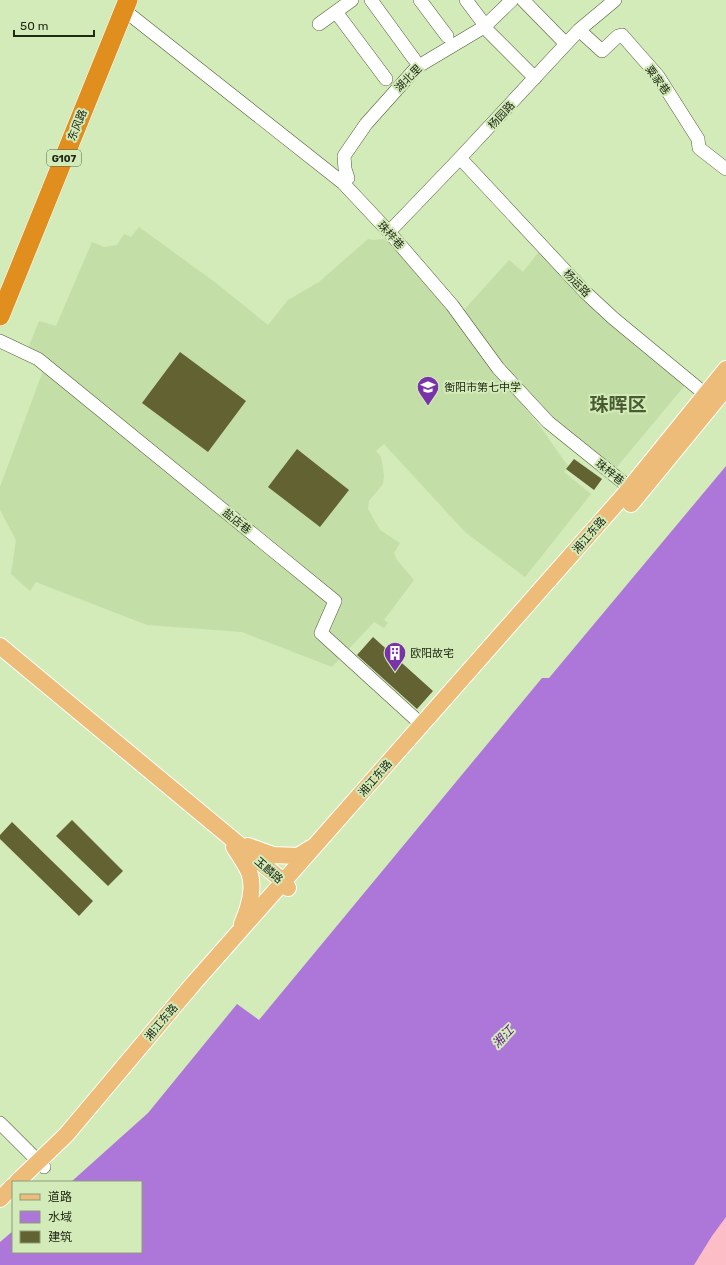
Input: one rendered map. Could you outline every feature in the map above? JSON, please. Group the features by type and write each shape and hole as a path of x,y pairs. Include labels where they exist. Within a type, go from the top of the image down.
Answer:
{"highway":[{"name":"东风路","path":"0,283 122,3"},
{"name":"东风路","path":"0,316 122,3"}],"main road":[{"name":"湘江东路","path":"18,1181 72,1140 198,990 317,844 630,488 726,369"},
{"name":"湘江东路","path":"29,1181 41,1164 193,984 633,502 726,388"},
{"name":"玉麟路","path":"0,646 235,845"},
{"name":"玉麟路","path":"0,654 284,885"},
{"path":"235,845 273,855 298,856 317,844"},
{"path":"235,845 249,873 252,894 246,915 236,936"},
{"path":"0,1199 12,1187"},
{"path":"0,1209 12,1197"}],"street":[{"path":"319,24 352,0"},
{"path":"371,0 414,59"},
{"path":"420,0 446,36"},
{"path":"466,0 484,26 535,78"},
{"name":"湖北里","path":"343,183 348,178 344,156 366,124 412,72 417,67 484,26 512,0"},
{"path":"523,0 566,44"},
{"name":"杨园路","path":"389,232 579,30 615,0"},
{"name":"珠梓巷","path":"122,3 343,183 389,232 452,305 498,368 548,422 630,488"},
{"path":"336,12 386,79"},
{"name":"粟家巷","path":"579,30 602,51 618,36 622,35 658,76 698,139 699,148 726,169"},
{"name":"杨运路","path":"460,158 585,292 705,394"},
{"name":"盐店巷","path":"0,341 38,359 335,601 321,633 422,725"},
{"path":"0,1123 41,1164"}],"shaded area":[{"path":"139,227 216,283 268,325 288,300 319,282 368,239 383,239 393,244 447,306 484,359 539,425 568,466 564,472 591,494 525,577 465,532 384,444 376,451 381,457 384,475 383,484 369,501 368,509 380,530 400,543 394,553 397,560 414,580 384,620 388,623 384,628 374,622 332,667 242,632 147,625 36,582 30,591 11,574 16,540 0,510 0,487 44,368 24,358 39,321 56,326 92,242 104,247 117,245 124,234 131,237"},
{"path":"541,249 686,384 616,468 553,418 502,364 464,310 509,260 523,272"},
{"path":"726,1217 726,1265 694,1265 712,1236"}],"water":[{"name":"湘江","path":"726,466 726,1217 694,1265 0,1265 0,1242 12,1232 12,1253 142,1253 142,1181 72,1181 148,1113 237,1004 259,1020 542,678 549,678"}],"building":[{"path":"180,352 246,401 208,452 142,403"},
{"path":"297,449 349,490 320,527 268,487"},
{"path":"574,459 602,479 594,490 566,469"},
{"name":"欧阳故宅","path":"373,637 433,691 417,709 357,655"},
{"path":"72,820 123,871 108,886 56,836"},
{"path":"12,822 93,901 79,916 0,839 0,835"}],"place":[{"name":"衡阳市第七中学","path":"428,406"},
{"name":"欧阳故宅","path":"395,672"}],"district":[{"name":"珠晖区","path":"618,404"}]}
